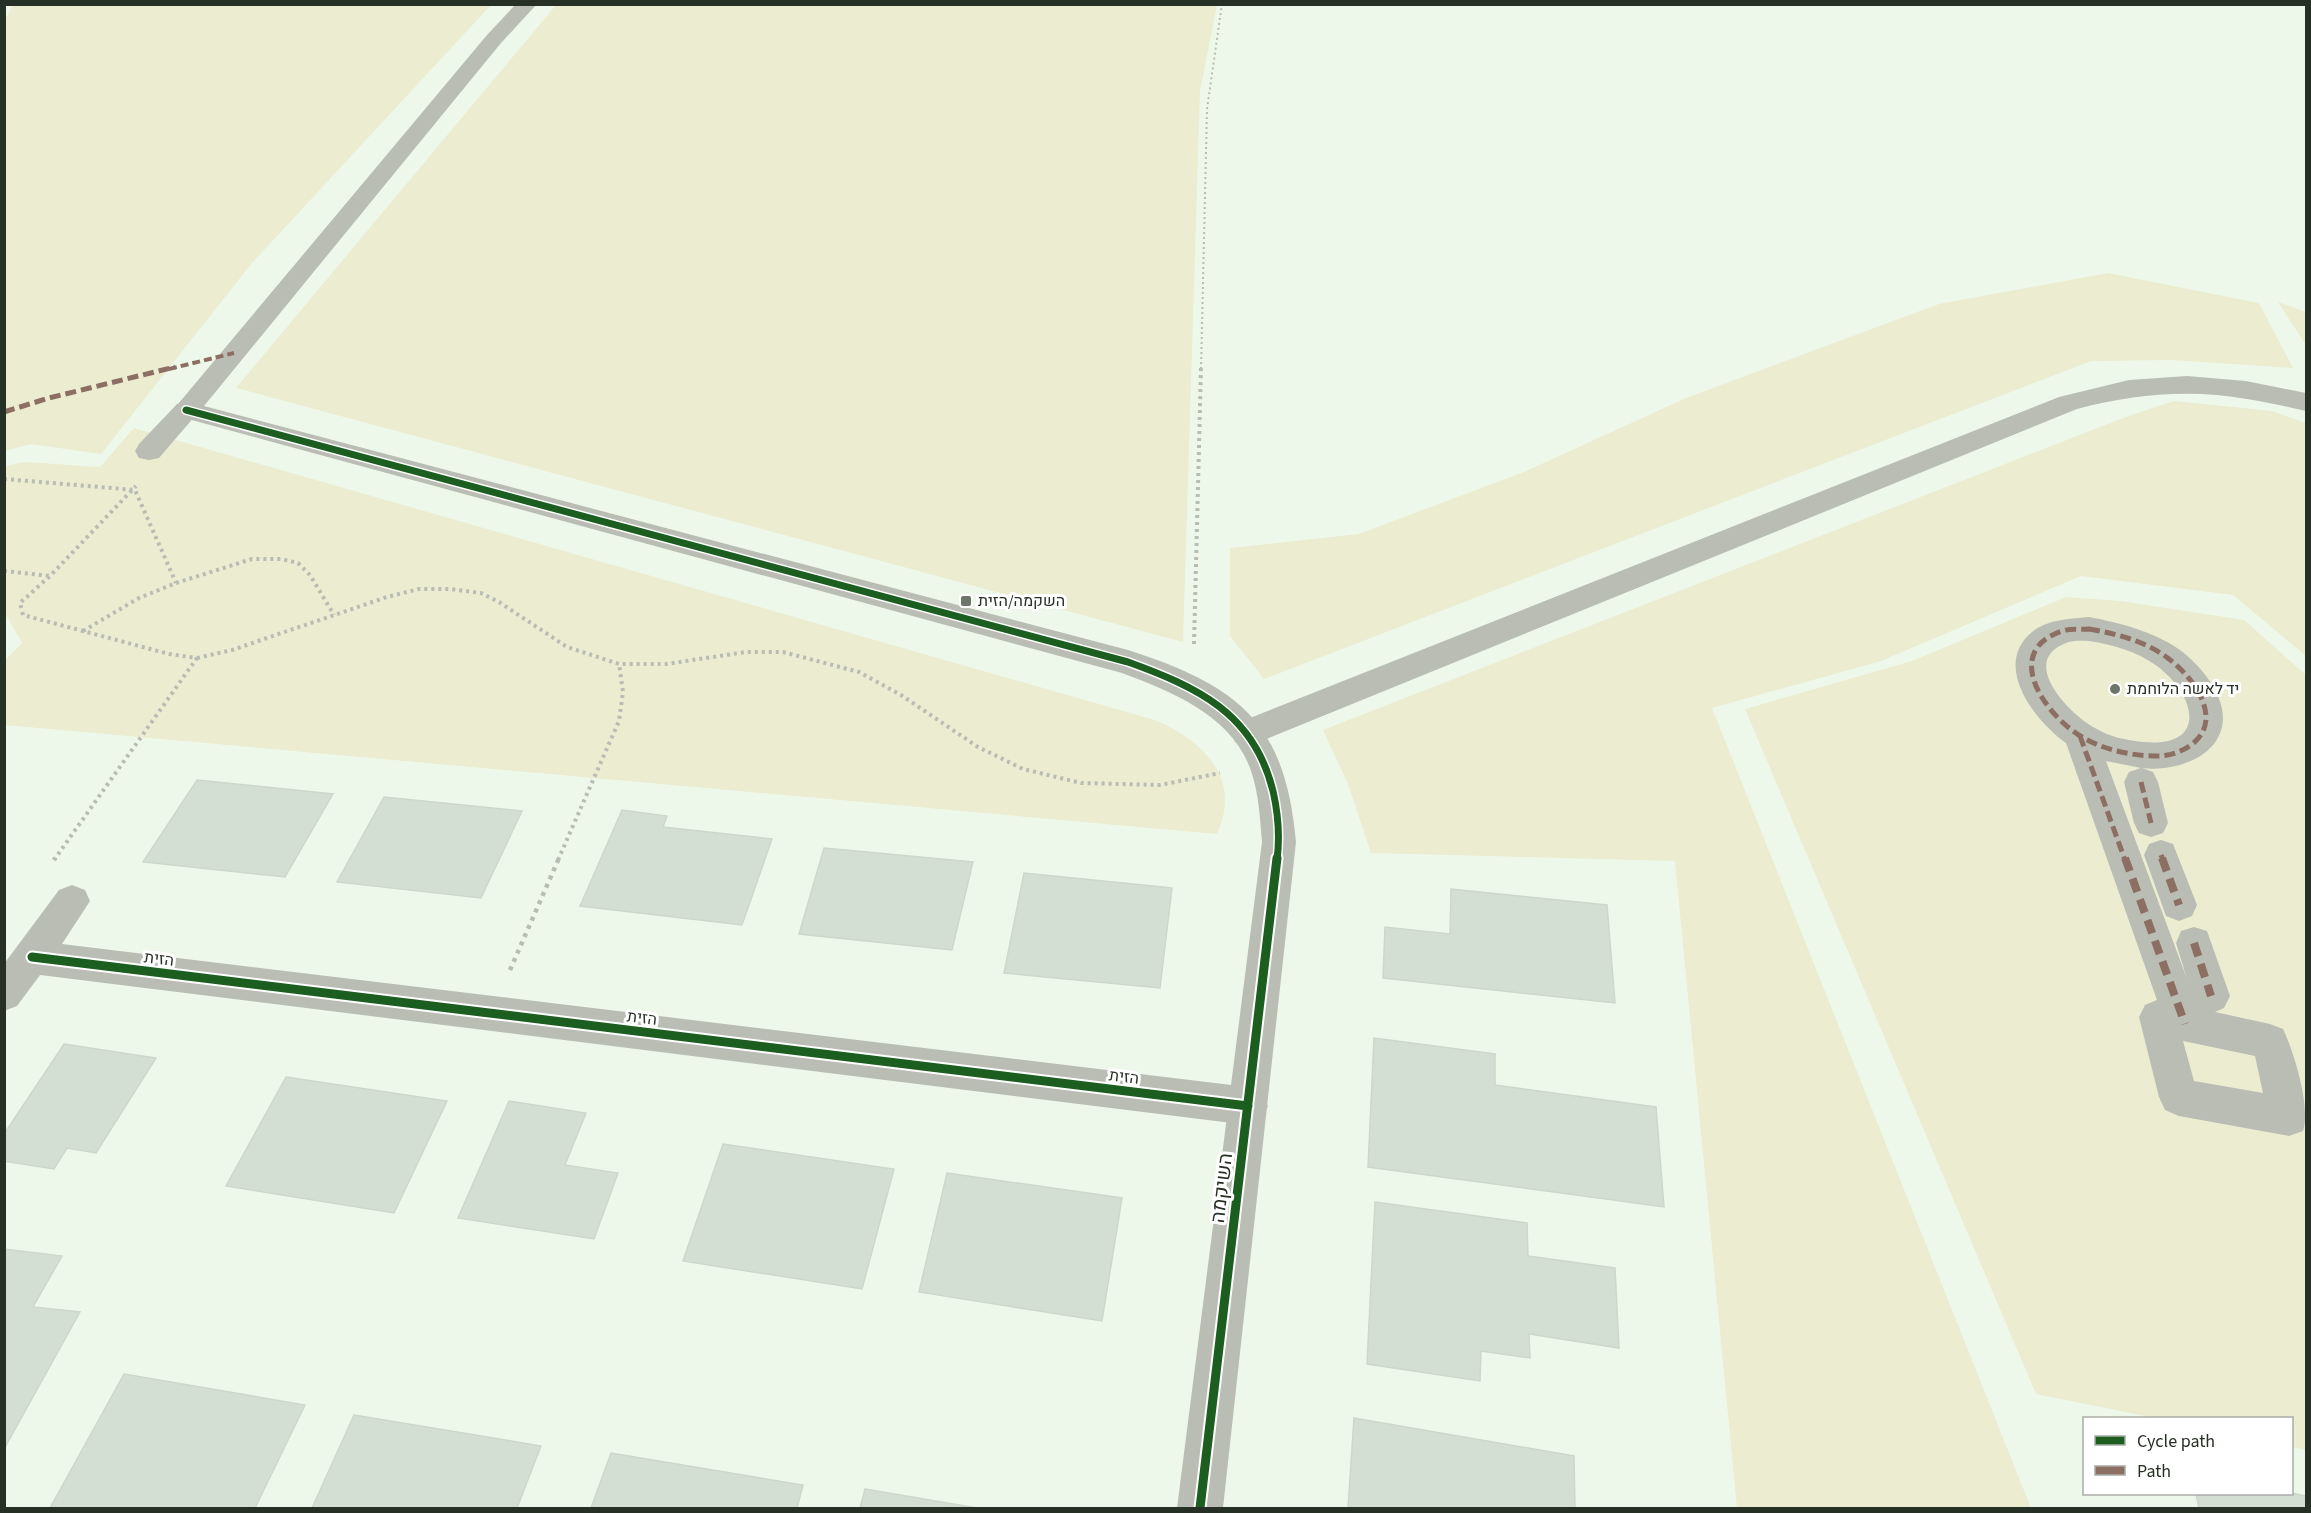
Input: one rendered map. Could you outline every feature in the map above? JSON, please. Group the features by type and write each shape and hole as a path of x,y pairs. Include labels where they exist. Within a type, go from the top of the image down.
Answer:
{"street":[{"path":"149,451 186,410 494,39 528,4"},
{"path":"1246,733 2078,400 2106,391 2146,385 2188,383 2231,387 2307,402"},
{"name":"השיקמה","path":"186,410 1128,662 1192,688 1218,704 1246,733 1266,764 1275,788 1278,814 1276,872 1200,1509"},
{"path":"2080,736 2132,755 2162,756 2186,750 2202,736 2207,712 2199,690 2180,668 2156,650 2118,634 2089,629 2063,631 2043,640 2032,656 2030,672 2038,694 2055,716 2080,736 2185,1024"},
{"path":"2141,782 2156,839 2179,905"},
{"path":"4,994 72,901"},
{"path":"2194,943 2211,996"},
{"name":"הזית","path":"32,957 1248,1106"}],"path":[{"path":"1192,688 1207,109 1222,4"},
{"path":"149,451 135,490 20,603 23,615 169,654 197,658 232,650 419,589 450,589 481,593 499,602 567,647 619,664 666,664 746,652 783,652 859,672 901,695 978,747 1023,769 1081,783 1160,785 1266,764"},
{"path":"4,479 135,490"},
{"path":"135,490 176,583"},
{"path":"83,631 139,598 176,583 252,559 281,559 298,563 310,575 334,615"},
{"path":"4,571 50,576"},
{"path":"72,901 54,860 197,658"},
{"path":"491,1013 618,720 623,692 619,664"}],"green space":[{"path":"13,4 491,5 252,263 101,454 31,444 5,451 4,22"},
{"path":"556,5 1217,5 1200,91 1183,642 236,388"},
{"path":"2108,273 2259,303 2293,368 2172,360 2091,361 1264,679 1230,636 1230,548 1359,534 1524,472 1686,398 1939,304"},
{"path":"2278,302 2306,312 2306,345"},
{"path":"2174,401 2272,411 2306,423 2306,656 2233,595 2081,576 1881,661 1712,708 2031,1508 1737,1508 1675,861 1371,853 1348,784 1323,730 2123,418"},
{"path":"134,428 1158,721 1191,740 1204,752 1222,780 1225,796 1224,814 1217,834 5,725 4,661 22,643 5,613 5,466 25,462 100,467"},
{"path":"2066,597 2121,601 2244,620 2306,675 2306,1450 2293,1447 2293,1417 2150,1417 2036,1394 1745,709 1912,661"}],"building":[{"path":"197,780 333,794 285,877 143,862"},
{"path":"384,797 522,811 481,898 337,882"},
{"path":"622,810 667,816 663,827 772,839 742,925 580,906"},
{"path":"824,848 973,862 952,950 799,934"},
{"path":"1024,873 1172,888 1160,988 1004,973"},
{"path":"1451,889 1607,905 1615,1003 1383,978 1385,927 1450,934"},
{"path":"1374,1038 1495,1054 1495,1085 1656,1107 1664,1207 1368,1167"},
{"path":"64,1044 156,1058 96,1153 67,1148 54,1169 4,1161 4,1134"},
{"path":"286,1077 447,1101 394,1213 226,1186"},
{"path":"509,1101 586,1113 565,1165 618,1173 594,1239 458,1218"},
{"path":"723,1144 894,1169 862,1289 683,1261"},
{"path":"947,1173 1122,1198 1102,1321 919,1292"},
{"path":"1375,1202 1527,1223 1528,1256 1615,1268 1619,1348 1529,1334 1530,1358 1481,1351 1480,1381 1367,1364"},
{"path":"4,1249 62,1256 33,1307 80,1312 4,1449"},
{"path":"124,1374 305,1405 255,1508 50,1508"},
{"path":"354,1415 541,1446 517,1508 312,1508"},
{"path":"1354,1418 1574,1456 1575,1508 1348,1508"},
{"path":"611,1453 803,1485 797,1508 591,1508"},
{"path":"865,1489 977,1508 860,1508"},
{"path":"2293,1493 2306,1496 2306,1508 2199,1508 2196,1495"}],"marked path":[{"path":"4,412 49,398 234,353"},
{"path":"2089,629 2138,641 2160,652 2184,672 2199,693 2206,710 2207,720 2204,729 2193,744 2176,753 2157,756 2118,751 2082,737 2055,715 2034,684 2031,668 2033,653 2043,641 2062,631 2089,629"},
{"path":"2080,736 2185,1024"},
{"path":"2141,782 2151,823"},
{"path":"2161,855 2179,905"},
{"path":"2194,943 2211,996"}],"cycle path":[{"path":"186,410 1128,662 1193,689 1218,705 1240,724 1256,746 1268,773 1276,804 1279,842 1200,1508"},
{"path":"32,957 1248,1106"}],"place":[{"name":"השקמה/הזית","path":"966,601"},
{"name":"יד לאשה הלוחמת","path":"2115,689"}]}
